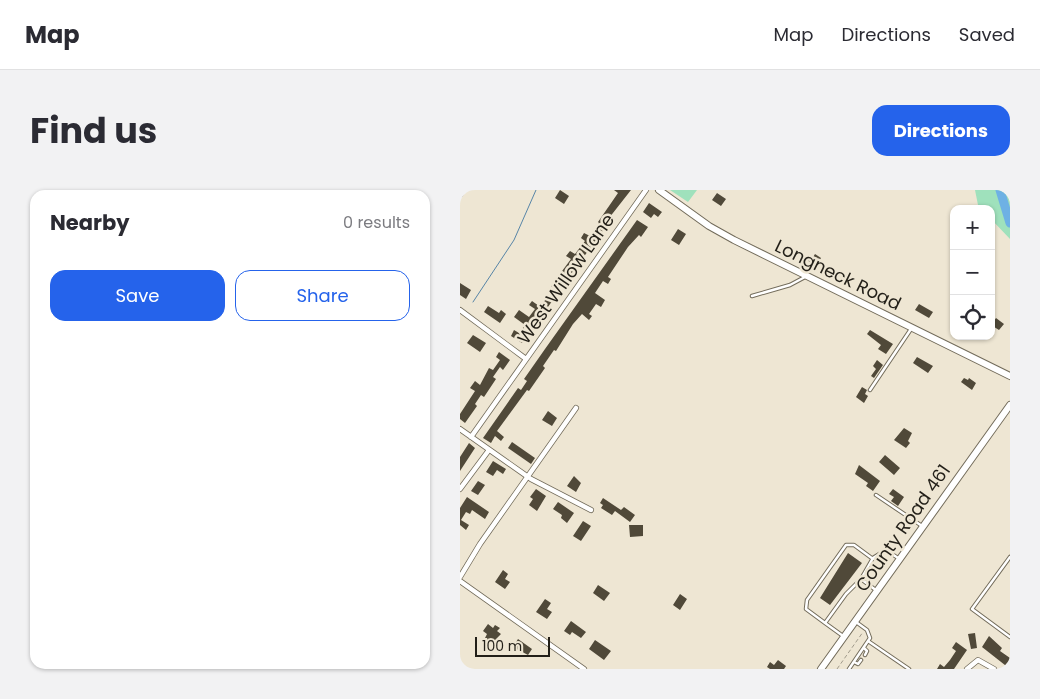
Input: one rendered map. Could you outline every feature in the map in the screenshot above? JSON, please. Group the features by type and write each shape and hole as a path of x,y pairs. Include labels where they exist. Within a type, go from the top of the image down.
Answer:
{"street":[{"path":"460,195 463,190"},
{"name":"West Willow Lane","path":"471,437 646,190"},
{"name":"Longneck Road","path":"659,190 716,230 1010,376"},
{"path":"460,310 526,359"},
{"name":"County Road 461","path":"821,669 1010,405"},
{"path":"460,576 527,476 576,408"},
{"path":"460,429 527,476 591,510"},
{"path":"460,489 489,450"},
{"path":"460,581 584,669"},
{"path":"967,669 978,660 994,669"}],"lane":[{"path":"752,296 790,285 806,276"},
{"path":"870,390 911,328"},
{"path":"876,495 922,526"},
{"path":"844,637 806,609 806,604 846,545 854,545 873,559"},
{"path":"825,623 873,559 886,550 899,559"},
{"path":"1010,557 972,609 1010,637"},
{"path":"860,578 877,590"},
{"path":"849,669 870,638 865,629 855,621"},
{"path":"868,641 909,669"},
{"path":"864,648 867,651 865,655"},
{"path":"854,662 858,664 861,660"}],"path":[{"path":"837,669 865,629"}],"green space":[{"path":"670,190 697,190 688,202"},
{"path":"975,190 1010,190 1010,239 995,223 995,205 978,205"}],"building":[{"path":"560,190 569,196 564,204 555,198"},
{"path":"614,190 631,190 602,227 604,229 568,278 566,276 560,285 563,286 522,343 511,336 514,330 519,333 525,325 514,317 519,310 529,317 535,309 529,305 532,301 539,306 543,303 554,288 551,286 571,259 566,256 570,251 575,254 585,241 581,238 584,233 590,236 618,193"},
{"path":"717,193 726,199 721,206 712,200"},
{"path":"649,203 662,212 658,217 654,214 651,218 643,212"},
{"path":"637,220 648,227 641,237 639,235 628,247 608,277 611,279 608,284 603,281 595,293 605,300 601,307 596,304 589,314 592,316 589,320 582,314 573,324 556,351 554,350 543,366 545,368 529,391 527,390 497,431 504,437 501,441 495,436 491,443 483,438 518,388 521,390 527,381 524,379"},
{"path":"678,229 686,234 679,245 671,240"},
{"path":"815,254 821,258 816,266 804,258 806,255 812,259"},
{"path":"460,283 471,290 466,299 460,295"},
{"path":"919,304 933,312 929,318 915,310"},
{"path":"488,306 499,313 501,310 506,314 500,323 484,312"},
{"path":"996,318 1004,324 999,330 995,328"},
{"path":"870,330 893,344 886,354 878,349 881,345 867,334"},
{"path":"473,335 486,343 480,352 467,343"},
{"path":"499,352 510,360 503,370 500,367 493,377 496,379 484,397 481,395 475,404 477,406 465,423 460,419 460,414 475,391 470,388 475,381 480,385 489,368 493,370 500,360 496,357"},
{"path":"917,357 933,366 928,373 913,363"},
{"path":"877,360 883,365 874,378 871,376 876,369 873,366"},
{"path":"964,378 968,380 969,378 976,383 972,390 961,382"},
{"path":"862,387 867,390 865,394 868,396 864,403 856,397"},
{"path":"548,411 557,418 552,426 542,420"},
{"path":"904,428 912,433 908,441 910,443 906,448 894,440"},
{"path":"512,442 535,458 531,464 508,448"},
{"path":"469,443 475,448 460,471 460,457"},
{"path":"885,455 900,468 894,475 879,462"},
{"path":"493,461 506,469 503,474 497,470 493,476 486,472"},
{"path":"859,465 880,481 873,491 866,486 868,483 855,474"},
{"path":"574,476 581,483 576,492 567,486"},
{"path":"478,481 485,485 478,495 471,491"},
{"path":"536,489 546,496 537,511 529,505 533,499 530,497"},
{"path":"893,489 904,497 898,506 891,501 894,497 889,494"},
{"path":"467,497 489,512 485,519 472,510 470,514 466,512 461,520 469,525 466,530 460,525 460,508"},
{"path":"603,498 621,510 624,507 635,515 630,522 615,511 612,515 601,508 603,505 600,503"},
{"path":"558,502 574,513 567,523 561,518 562,515 553,509"},
{"path":"583,521 591,526 581,541 573,536"},
{"path":"629,525 643,525 643,536 630,537"},
{"path":"848,553 862,563 830,605 820,598"},
{"path":"503,570 508,574 505,579 510,582 505,589 495,582"},
{"path":"598,585 610,593 604,601 593,593"},
{"path":"680,594 687,599 680,610 673,605"},
{"path":"545,599 551,603 547,609 552,612 547,619 536,612"},
{"path":"571,621 586,632 581,638 572,632 570,635 564,631"},
{"path":"488,624 493,628 495,625 500,628 497,631 501,634 492,643 485,638 487,634 483,631"},
{"path":"975,633 977,648 971,649 968,634"},
{"path":"989,636 1002,648 1000,651 1010,658 1010,669 982,647"},
{"path":"518,639 532,649 528,655 513,647"},
{"path":"595,640 611,651 604,660 589,649"},
{"path":"956,642 967,650 954,669 937,669 940,664 944,667 950,660 956,651 952,648"},
{"path":"778,660 786,666 784,669 770,669 767,667 770,662 774,665"}],"waterway":[{"path":"473,302 514,240 536,190"},
{"path":"1000,190 1010,223"}]}
